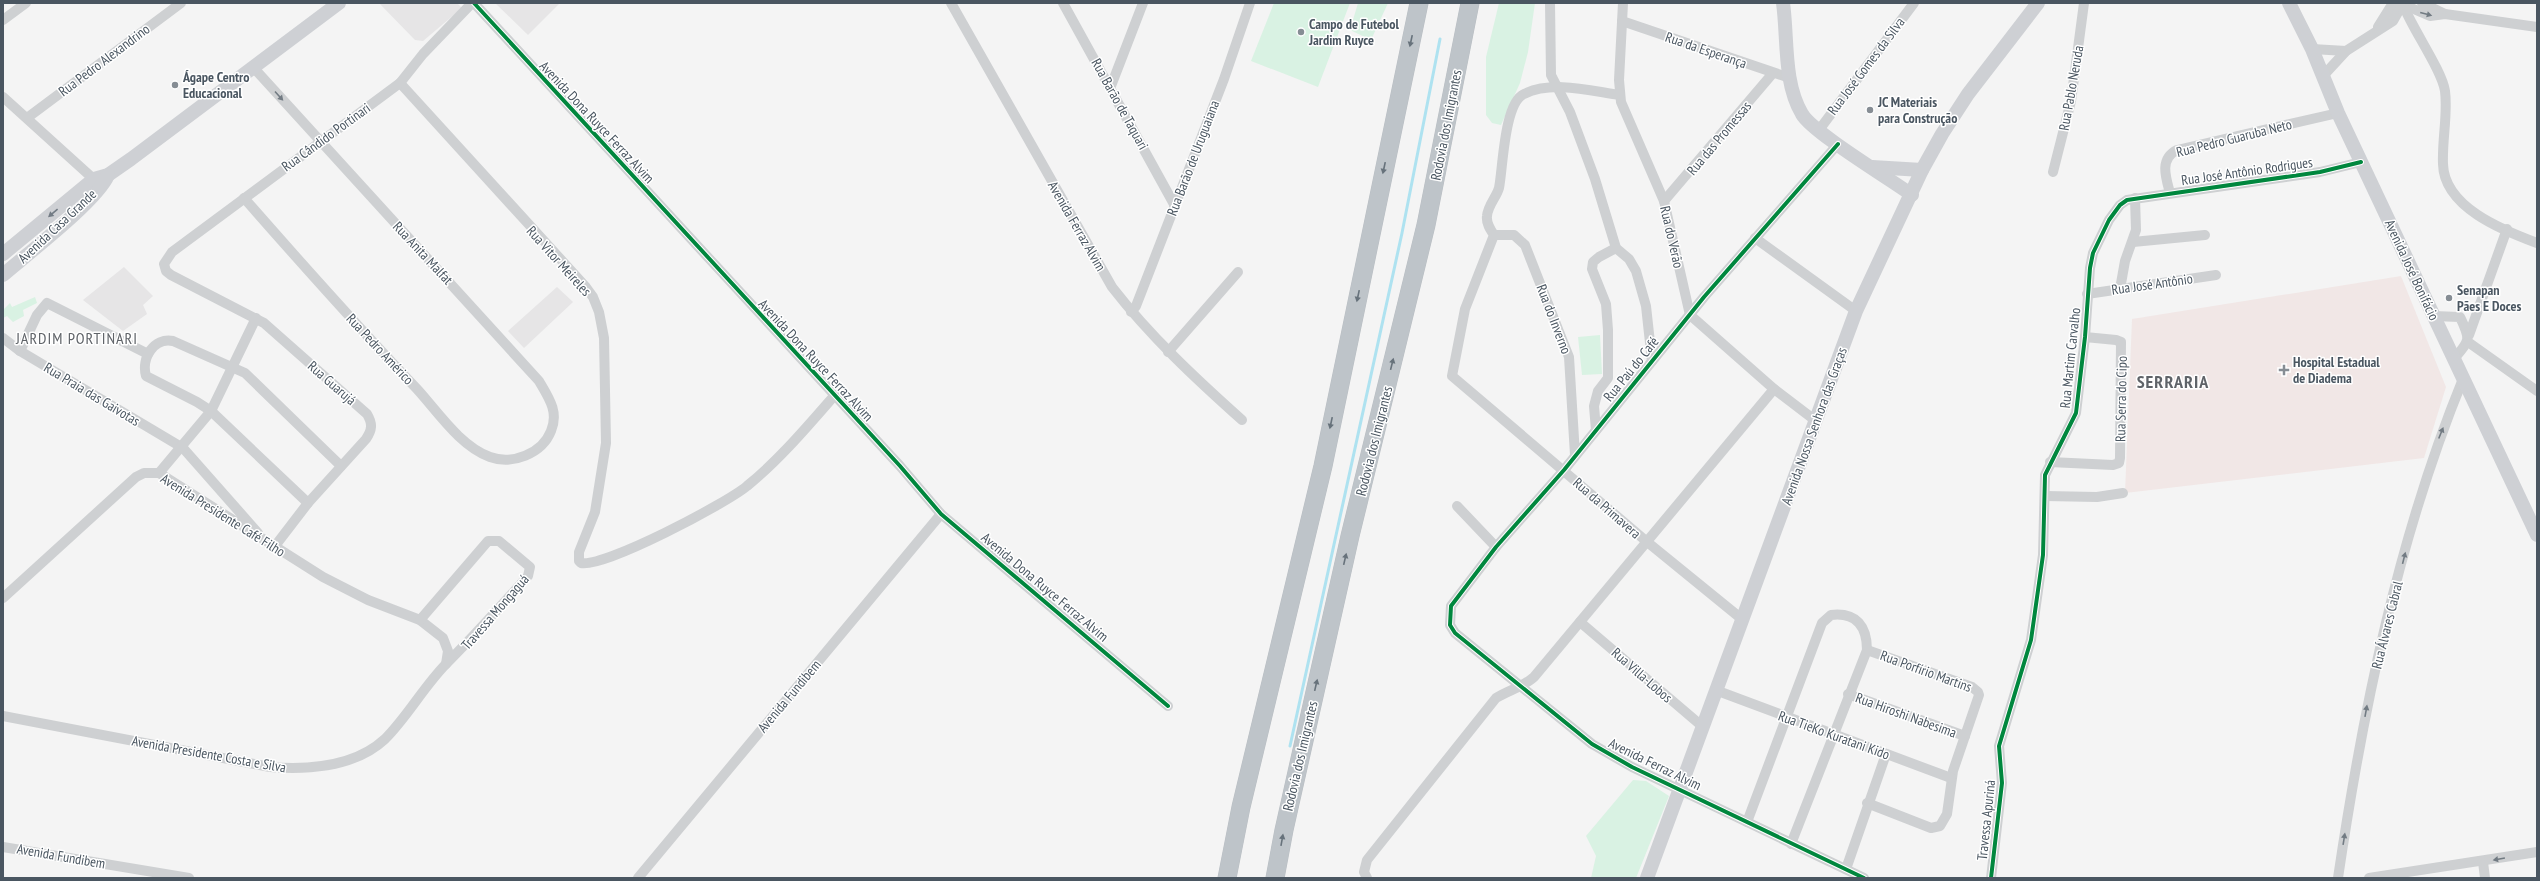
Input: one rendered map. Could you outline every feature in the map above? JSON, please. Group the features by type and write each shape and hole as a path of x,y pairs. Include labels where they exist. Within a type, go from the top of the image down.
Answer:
{"highway":[{"path":"1227,878 1241,807 1322,466 1418,3"},
{"name":"Rodovia dos Imigrantes","path":"1275,878 1285,822 1350,536 1426,225 1470,3"}],"main road":[{"name":"Avenida Casa Grande","path":"3,254 339,3"},
{"name":"Avenida Nossa Senhora das Graças","path":"1647,878 1679,788 1718,691 1856,311 1912,195 1922,170 1968,94 2038,3"},
{"name":"Avenida José Bonifácio","path":"2289,3 2312,49 2338,112 2361,162 2537,535"},
{"path":"1782,4 1790,78 1802,114 1819,130 1838,144 1912,195"},
{"path":"1872,167 1922,170"},
{"name":"Avenida Casa Grande","path":"3,275 72,215 101,180"}],"street":[{"path":"3,20 26,3"},
{"name":"Rua Pedro Alexandrino","path":"27,118 181,3"},
{"name":"Rua Cândido Portinari","path":"167,258 244,198 400,83 423,54 473,3"},
{"name":"Avenida Dona Ruyce Ferraz Alvim","path":"473,3 900,466 942,514 1168,706"},
{"name":"Avenida Ferraz Alvim","path":"951,3 1094,258 1131,312 1168,352 1242,420"},
{"name":"Rua Barão de Taquari","path":"1063,3 1111,86 1175,206"},
{"path":"1111,86 1143,3"},
{"name":"Rua Barão de Uruguaiana","path":"1131,312 1136,306 1175,206 1250,3"},
{"path":"1550,3 1551,75 1559,87 1595,179 1616,248 1633,264 1638,277 1646,306 1652,361"},
{"name":"Rua do Verão","path":"1623,3 1620,95 1623,109 1664,201 1690,315"},
{"name":"Rua José Gomes da Silva","path":"1819,130 1914,3"},
{"name":"Rua Pablo Neruda","path":"2053,172 2071,101 2084,3"},
{"path":"2426,3 2445,14"},
{"path":"2403,5 2430,16 2445,14 2537,27"},
{"path":"2323,76 2346,52 2375,30 2393,21 2403,5"},
{"path":"2403,5 2414,31 2444,89 2443,164 2448,187 2465,206 2507,229 2537,242"},
{"name":"Rua da Esperança","path":"1622,21 1790,78"},
{"path":"2312,49 2346,52"},
{"name":"Rua Anita Malfat","path":"253,67 539,381 554,410 554,423 546,441 536,450"},
{"name":"Rua das Promessas","path":"1664,201 1773,73"},
{"name":"Rua Vitor Meireles","path":"400,83 585,286 597,307 605,350 606,443 596,512 579,552 579,561 581,563 590,564 624,552 715,507 748,485 792,442 834,396"},
{"path":"1494,235 1487,217 1490,203 1498,189 1505,157 1506,137 1513,109 1524,94 1559,87 1620,95"},
{"path":"3,97 101,180"},
{"name":"Rua Pedro Guaruba Neto","path":"2170,193 2165,170 2166,159 2170,154 2177,150 2338,112"},
{"name":"Rua Paú do Café","path":"1449,615 1451,606 1496,547 1564,470 1652,361 1755,238 1838,144"},
{"name":"Rua José Antônio Rodrigues","path":"2135,198 2320,172 2361,162"},
{"name":"Rua Pedro Américo","path":"244,198 352,320 466,441 490,457 506,460 520,458 536,450"},
{"path":"2120,289 2125,261 2133,242 2137,221 2135,198"},
{"name":"Rua Martim Carvalho","path":"2030,649 2043,555 2045,475 2050,462 2076,413 2085,337 2090,268 2098,241 2120,205 2135,198"},
{"path":"2454,359 2469,338 2479,303 2507,229"},
{"name":"Rua da Primavera","path":"1494,235 1465,309 1451,370 1454,380 1743,620"},
{"name":"Rua do Inverno","path":"1494,235 1514,235 1525,245 1565,345 1570,369 1570,410 1575,455"},
{"path":"2133,242 2205,235"},
{"path":"1755,238 1856,311"},
{"path":"1596,430 1594,406 1598,391 1608,378 1608,330 1606,304 1592,269 1593,262 1616,248"},
{"name":"Rua Guarujá","path":"167,258 164,264 166,271 171,275 256,318 367,414 371,420 370,432 366,440 308,503 275,546"},
{"path":"1168,352 1238,272"},
{"name":"Rua José Antônio","path":"2087,294 2216,275"},
{"path":"20,351 37,314 47,303 148,354"},
{"path":"2433,316 2460,317 2479,303"},
{"path":"1690,315 1774,389 1816,421"},
{"path":"2460,317 2469,338 2537,391"},
{"path":"159,473 183,448 211,411 256,318"},
{"name":"Rua Serra do Cipo","path":"2050,462 2119,463 2121,342 2116,340 2085,337"},
{"name":"Rua Praia das Gaivotas","path":"3,338 20,351 183,448 264,540"},
{"path":"308,503 211,411 197,402 146,376 148,354 157,343 169,340 234,366 254,380 341,466"},
{"name":"Rua Álvares Cabral","path":"2338,878 2371,689 2414,518 2438,440 2463,379"},
{"path":"1367,878 1364,866 1496,698 1520,687 1534,678 1646,541 1774,389"},
{"name":"Avenida Presidente Café Filho","path":"3,598 136,477 144,473 159,473 329,580 368,600 420,620 443,638 448,651 446,664"},
{"path":"2045,496 2096,497 2123,493"},
{"path":"1457,506 1496,547"},
{"name":"Avenida Fundibem","path":"638,878 942,514"},
{"name":"Travessa Mongaguá","path":"420,620 488,541 499,541 528,564 531,570 528,576 471,641 446,664"},
{"name":"Avenida Ferraz Alvim","path":"1449,615 1450,625 1455,633 1592,744 1632,767 1679,788 1791,844 1864,878"},
{"name":"Rua Porfírio Martins","path":"1747,822 1811,648 1826,617 1844,615 1862,625 1867,636 1867,650 1976,689 1979,695 1952,778 1947,814 1944,822 1935,828 1867,803"},
{"name":"Rua Villa-Lobos","path":"1580,622 1703,727"},
{"name":"Travessa Apuriná","path":"1991,878 2002,783 2000,746 2030,649"},
{"path":"1791,844 1848,694 1867,650"},
{"name":"Avenida Presidente Costa e Silva","path":"3,716 270,767 296,769 314,768 351,758 370,750 385,739 446,664"},
{"name":"Rua TieKo Kuratani Kido","path":"1718,691 1786,718 1952,778"},
{"name":"Rua Hiroshi Nabesima","path":"1848,694 1965,736"},
{"path":"1846,869 1867,803 1886,754"},
{"name":"Avenida Fundibem","path":"3,847 189,878"},
{"path":"2369,878 2483,862 2537,852"},
{"path":"2483,862 2485,878"}],"shaded area":[{"path":"379,3 457,3 462,8 423,41 415,40"},
{"path":"495,3 560,3 528,35"},
{"path":"124,267 153,296 143,305 147,314 123,331 83,300"},
{"name":"Hospital Estadual de Diadema","path":"2401,276 2446,387 2424,458 2125,493 2132,319"},
{"path":"557,287 573,302 524,348 508,331"}],"green space":[{"name":"Campo de Futebol Jardim Ruyce","path":"1274,3 1350,3 1318,87 1251,61"},
{"path":"1358,3 1388,3 1371,40 1350,30"},
{"path":"1499,3 1535,3 1528,52 1520,83 1501,125 1492,123 1486,115 1486,57"},
{"path":"35,297 37,303 23,310 24,316 13,322 7,316 3,318 3,310 10,303 12,307"},
{"path":"1600,335 1602,374 1582,375 1578,337"},
{"path":"1633,780 1646,781 1669,796 1636,878 1591,878 1596,856 1586,836"}],"waterway":[{"path":"1290,746 1402,233 1440,39"}],"cycle path":[{"path":"474,3 900,466 941,514 1168,706"},
{"path":"1838,144 1704,297 1564,470 1496,547 1451,606 1450,625 1455,633 1592,744 1632,767 1864,878"},
{"path":"1991,878 2002,783 1999,746 2031,640 2043,555 2045,475 2076,413 2085,337 2090,268 2093,253 2109,220 2120,205 2127,200 2320,172 2361,162"}],"place":[{"name":"Campo de Futebol Jardim Ruyce","path":"1301,32"},
{"name":"Ágape Centro Educacional","path":"175,85"},
{"name":"JC Materiais para Construção","path":"1870,110"},
{"name":"Senapan Pães E Doces","path":"2449,298"},
{"name":"Hospital Estadual de Diadema","path":"2284,370"}],"district":[{"name":"JARDIM PORTINARI","path":"77,338"},
{"name":"SERRARIA","path":"2173,382"}]}
